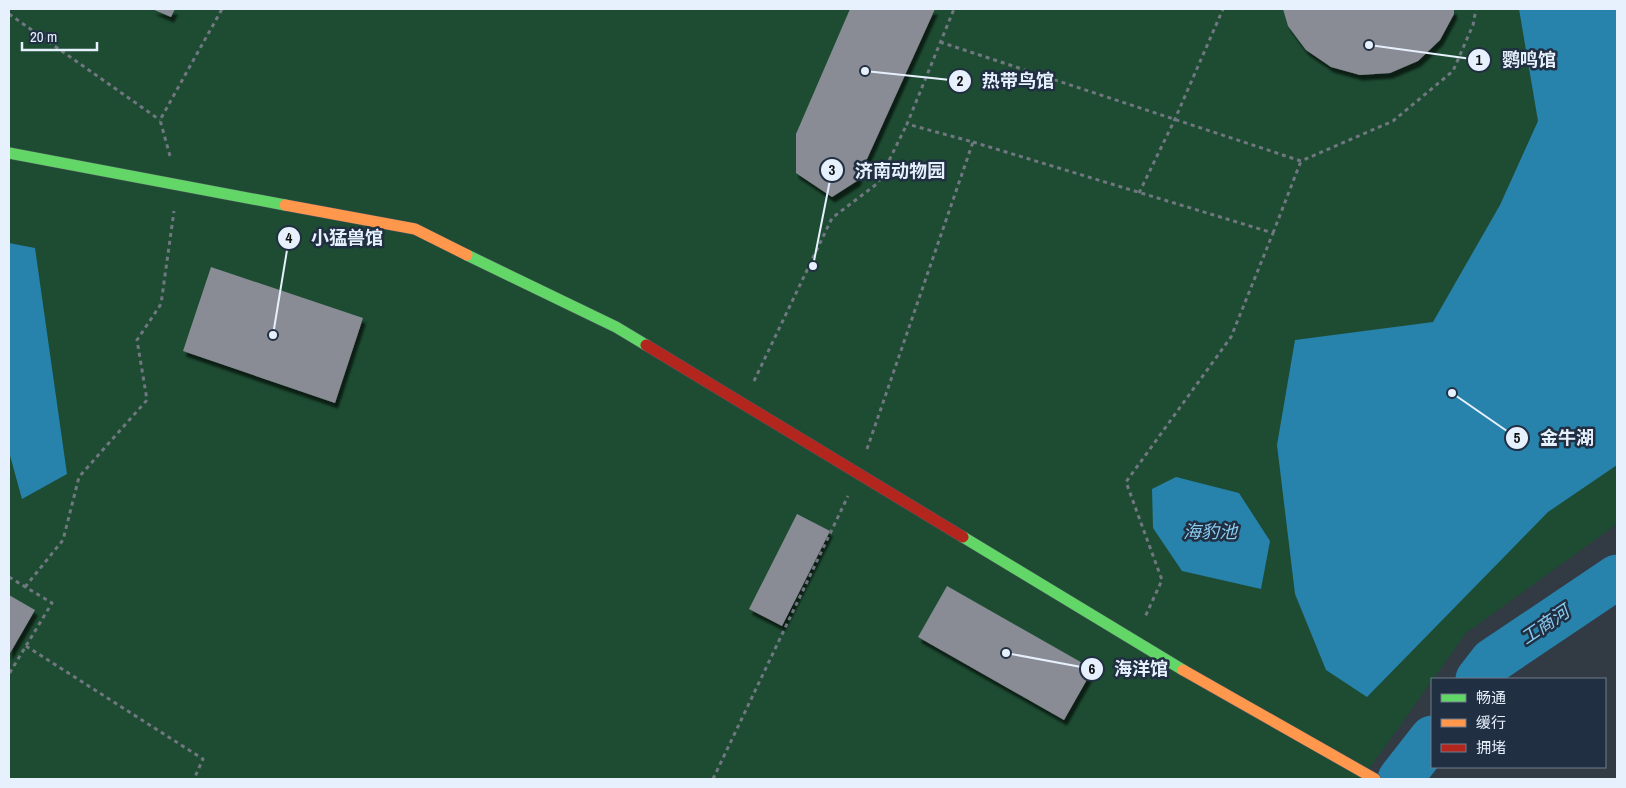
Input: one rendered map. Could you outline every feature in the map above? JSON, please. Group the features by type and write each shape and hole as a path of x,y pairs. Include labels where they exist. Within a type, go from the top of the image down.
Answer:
{"street":[{"path":"9,153 415,229 616,327 1193,676 1371,777"}],"path":[{"path":"160,120 222,9"},
{"path":"744,404 832,218 878,183 907,124 954,9"},
{"path":"1139,193 1175,119 1223,9"},
{"path":"940,42 1300,161 1393,121 1453,71 1473,25 1476,9"},
{"path":"9,14 160,120 178,184 161,304 137,340 146,400 79,477 62,540 24,586"},
{"path":"907,124 973,142 1273,233"},
{"path":"713,779 859,473 973,142"},
{"path":"1134,640 1162,580 1126,482 1231,337 1300,161"},
{"path":"9,577 52,603 9,674"},
{"path":"26,646 203,759 194,779"}],"green space":[{"path":"9,9 1617,9 1617,524 1466,633 1434,678 1431,678 1431,682 1362,779 9,779"}],"water":[{"path":"1519,9 1617,9 1617,465 1548,512 1367,697 1326,670 1295,594 1277,445 1295,340 1433,322 1500,205 1538,121"},
{"path":"9,243 35,248 67,474 22,499 9,452"},
{"name":"海豹池","path":"1176,477 1239,493 1270,541 1261,589 1182,571 1153,528 1152,489"}],"building":[{"path":"152,9 175,9 171,17"},
{"path":"850,9 935,9 857,181 832,197 796,173 796,134"},
{"path":"1283,9 1454,9 1454,14 1440,40 1418,61 1390,73 1360,75 1331,67 1306,50 1288,26"},
{"path":"211,267 363,318 335,403 183,351"},
{"path":"797,514 830,531 782,626 749,609"},
{"path":"947,586 1093,669 1064,720 918,637"},
{"path":"9,595 35,610 9,655"}],"waterway":[{"name":"工商河","path":"1479,678 1492,661 1617,577"},
{"name":"工商河","path":"1400,779 1431,739"}],"traffic: fast":[{"path":"9,153 285,205"},
{"path":"467,255 616,327 646,345"},
{"path":"963,537 1183,670"}],"traffic: slow":[{"path":"285,205 415,229 467,255"},
{"path":"1183,670 1375,779"}],"traffic: jam":[{"path":"646,345 963,537"}],"place":[{"name":"鹦鸣馆","path":"1369,45"},
{"name":"热带鸟馆","path":"865,71"},
{"name":"济南动物园","path":"813,266"},
{"name":"小猛兽馆","path":"273,335"},
{"name":"金牛湖","path":"1452,393"},
{"name":"海洋馆","path":"1006,653"}]}
